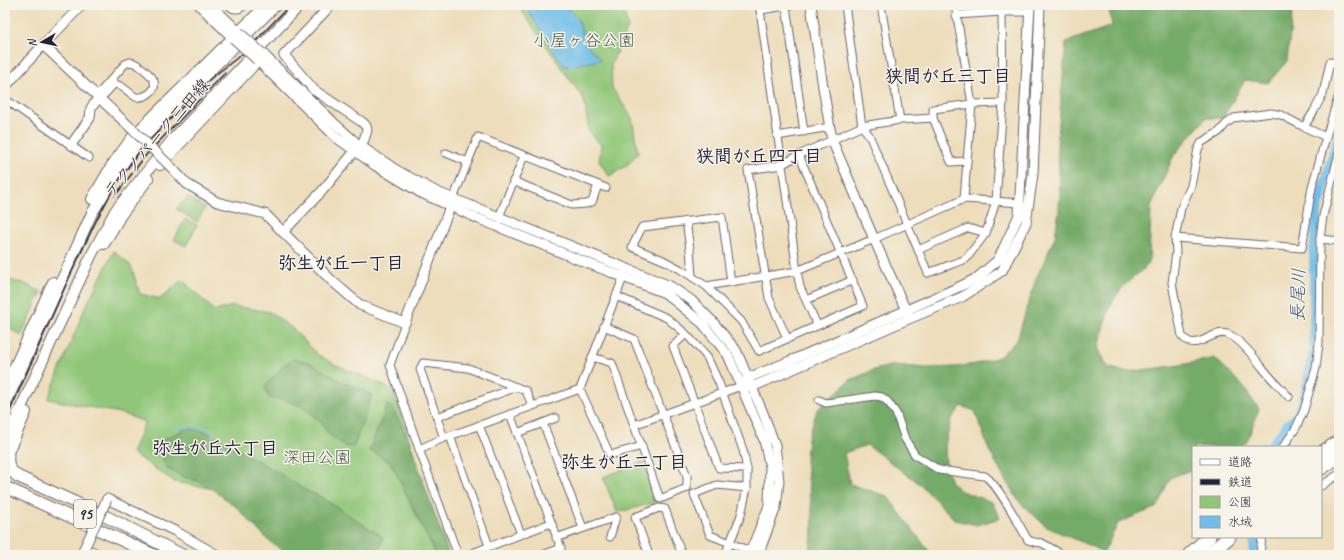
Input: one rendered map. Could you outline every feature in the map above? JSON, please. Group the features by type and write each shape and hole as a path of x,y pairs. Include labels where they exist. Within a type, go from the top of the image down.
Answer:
{"highway":[{"path":"1322,452 1339,442"},
{"path":"1322,467 1339,456"},
{"path":"1189,555 1208,538"},
{"path":"1208,555 1228,538"}],"main road":[{"path":"5,388 37,314 94,195 112,164 134,135 266,5"},
{"name":"テクノパーク三田線","path":"5,405 44,316 97,204 126,159 179,100 276,5"},
{"name":"テクノパーク三田線","path":"5,442 95,248 115,211 173,139 300,5"},
{"path":"115,211 240,81 308,5"},
{"path":"97,204 106,183 141,128"},
{"path":"6,457 91,269 121,215 154,171"},
{"path":"52,354 75,291"},
{"path":"28,336 38,320 44,316"},
{"name":"95","path":"6,457 9,469 17,476 119,523 182,555"},
{"name":"95","path":"5,477 169,553"},
{"name":"95","path":"5,487 154,555"},
{"name":"95","path":"5,494 142,555"},
{"name":"95","path":"119,523 169,553"},
{"name":"95","path":"130,549 147,555"}],"street":[{"path":"5,87 82,5"},
{"path":"199,5 260,57 337,138 437,192 451,202 623,272 670,286 691,300 713,322 736,350 775,444 779,481 776,507 754,554"},
{"path":"211,5 236,35"},
{"path":"230,5 236,8 240,8 243,5"},
{"path":"282,232 323,190 364,140 366,135 366,126 362,122 314,90 284,55 331,5"},
{"path":"804,132 789,5 760,10 797,271 800,287 817,325"},
{"path":"811,5 832,140 874,240 908,314"},
{"path":"845,5 862,126 869,136 928,273 966,259 986,233 996,201 1003,103 1002,12"},
{"path":"882,5 900,120"},
{"path":"955,5 972,104 964,199"},
{"path":"741,386 748,378 790,361 908,314 962,297 1002,271 1026,222 1032,174 1040,5"},
{"path":"634,425 741,386 752,387 908,314 977,278 998,260 1020,215 1030,8 1002,12 956,15"},
{"path":"43,45 99,97 187,184 217,202 265,214 331,280 360,305 405,323"},
{"path":"71,144 90,118 92,108 101,91 125,64 133,62 154,81 154,88 144,97 136,97 123,87 114,84 105,94 99,97"},
{"path":"1304,127 1323,94 1330,62 1339,63"},
{"path":"1176,238 1302,248 1312,187 1339,95"},
{"path":"5,99 89,158"},
{"path":"967,161 951,162 933,118 933,109 972,104 1003,103"},
{"path":"1289,397 1262,368 1255,358 1236,340 1226,334 1215,335 1200,342 1190,343 1185,341 1182,336 1172,283 1176,252 1176,238 1181,208 1191,186 1198,149 1202,142 1219,132 1234,118 1271,113 1281,114 1326,137"},
{"path":"787,338 769,298 748,170 781,164 862,126 900,120 933,118"},
{"path":"777,136 830,127"},
{"path":"458,555 390,365 451,202 478,137 602,186 592,202 572,205 513,181"},
{"path":"446,153 468,162"},
{"path":"1284,446 1296,428 1304,410 1316,368 1319,343 1320,239 1323,216 1339,153"},
{"path":"731,282 722,217 642,227 632,247 663,260 692,276 706,286 741,321 758,351 863,306 842,253 799,155"},
{"path":"499,217 524,156"},
{"path":"706,286 797,271 874,240 964,199 1020,203"},
{"path":"451,202 499,217 595,261"},
{"path":"686,221 692,276"},
{"path":"918,250 968,228 986,233"},
{"path":"1320,239 1339,241"},
{"path":"419,448 577,390 592,357 616,296 623,272"},
{"path":"623,272 665,293 702,324 728,355 764,440 770,467 769,506 754,554"},
{"path":"806,300 853,280"},
{"path":"616,296 667,318 686,334 707,357 743,450 747,469 747,488 741,515 725,555"},
{"path":"592,357 612,363 660,499 687,488 687,476 634,339 604,326"},
{"path":"686,334 673,346 719,468 747,469"},
{"path":"489,546 447,437 437,417 420,369 423,363 468,368 526,391 532,406"},
{"path":"437,417 517,387"},
{"path":"577,390 610,455 642,446"},
{"path":"819,400 826,403 875,396 882,397 888,402 896,413 905,439 915,456 939,470 985,476 999,492 1028,540 1042,543 1063,555"},
{"path":"510,414 561,548 543,555"},
{"path":"517,433 556,418"},
{"path":"543,423 583,528"},
{"path":"479,425 521,534"},
{"path":"1322,485 1339,474"},
{"path":"747,488 717,485 694,494 710,536 754,554"},
{"path":"85,554 107,499 176,531 217,555"},
{"path":"649,555 635,517 659,508 665,509 682,555"},
{"path":"556,538 616,517 610,537"},
{"path":"467,555 551,523"},
{"path":"1260,555 1262,538"},
{"path":"85,554 91,550 101,555"}],"green space":[{"name":"小屋ヶ谷公園","path":"515,5 622,5 628,27 611,65 612,88 632,118 638,153 626,166 609,176 599,161 601,145 589,132 584,100 519,7"},
{"path":"1108,5 1293,5 1287,61 1268,83 1245,80 1223,118 1206,118 1174,155 1151,206 1149,264 1125,285 1111,305 1101,335 1098,350 1107,367 1126,372 1181,365 1215,358 1242,385 1259,409 1247,441 1242,446 1192,446 1192,469 1170,478 1157,507 1118,523 1104,552 1047,527 1021,504 1005,480 989,450 975,411 961,406 951,420 945,445 946,468 951,482 961,491 992,502 1000,518 977,525 955,520 920,484 867,445 844,453 850,484 887,496 932,555 809,555 813,531 806,460 808,438 817,410 850,380 874,370 894,365 925,368 955,367 976,364 999,357 1017,340 1036,279 1055,237 1059,211 1060,183 1057,146 1066,42 1112,26"},
{"path":"188,197 205,208 197,222 176,209"},
{"path":"185,219 197,225 186,246 174,240"},
{"name":"深田公園","path":"114,251 131,266 140,294 160,299 182,280 215,311 233,306 270,312 294,330 318,355 336,365 393,390 447,555 317,555 302,553 230,492 175,482 132,453 145,422 124,414 48,399 84,310"},
{"path":"5,277 12,281 23,283 42,292 21,336 5,325"},
{"path":"294,359 309,362 339,380 372,395 354,446 347,447 328,434 321,422 303,407 288,401 268,397 265,386 284,365"},
{"path":"387,405 392,408 408,438 449,555 436,555 391,463 369,451"},
{"path":"186,428 207,432 279,473 305,490 321,497 383,537 378,555 317,555 284,552 268,540 235,506 215,491 198,481 184,477 167,469 158,449 163,440"},
{"path":"643,462 657,501 617,512 603,477"}],"water":[{"path":"525,5 564,5 578,19 585,43 601,60 565,67 549,45"}],"waterway":[{"name":"長尾川","path":"1272,446 1287,425 1297,417 1305,396 1314,351 1314,253 1317,210 1339,135"},
{"path":"176,427 200,427 207,429 219,444 230,449"},
{"name":"長尾川","path":"1254,555 1255,538"}],"railway":[{"path":"243,54 290,5"},
{"path":"5,422 69,278 96,221 115,186 141,149 210,79 246,51"},
{"path":"115,196 146,155 225,73"}],"district":[{"name":"狭間が丘三丁目","path":"948,76"},
{"name":"狭間が丘四丁目","path":"759,156"},
{"name":"弥生が丘一丁目","path":"341,263"},
{"name":"弥生が丘六丁目","path":"215,448"},
{"name":"弥生が丘二丁目","path":"624,462"}]}
